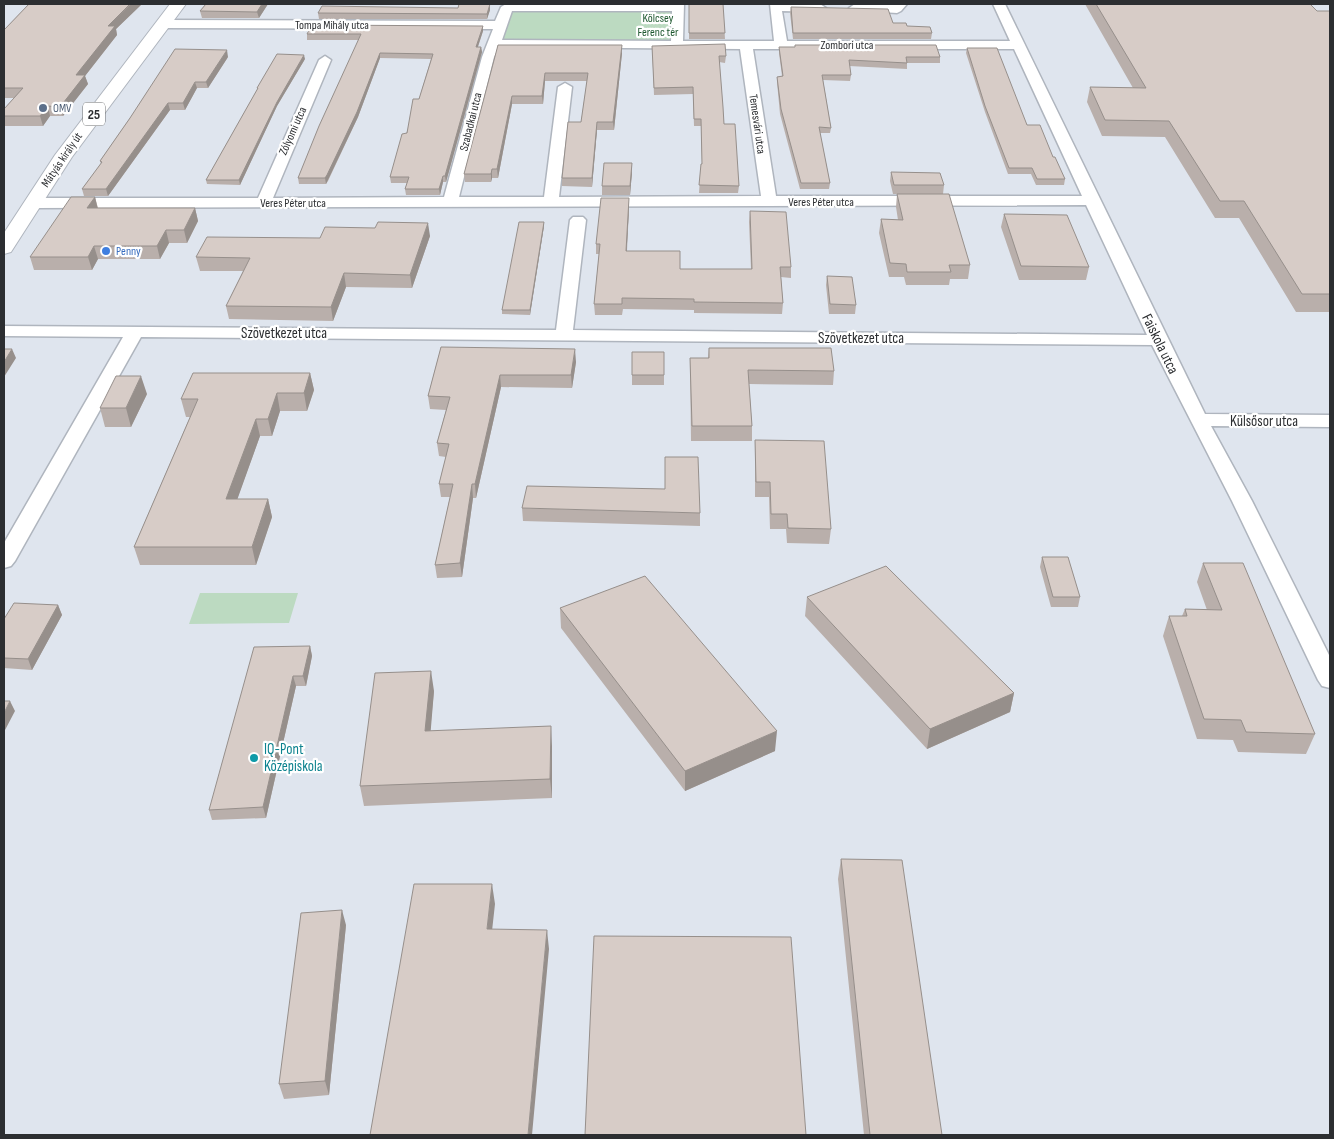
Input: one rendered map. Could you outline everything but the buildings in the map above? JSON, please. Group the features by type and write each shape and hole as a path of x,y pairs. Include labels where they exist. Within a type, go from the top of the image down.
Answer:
{"main road":[{"name":"Mátyás király út","path":"4,248 64,155 178,4"}],"street":[{"path":"782,45 776,6 897,9 901,4"},
{"name":"Faiskola utca","path":"999,4 1090,200 1158,340 1198,420 1242,501 1330,680"},
{"path":"678,5 677,45 510,45 495,43 500,25 507,7 678,5"},
{"name":"Tompa Mihály utca","path":"163,24 500,25"},
{"name":"Szabadkai utca","path":"450,203 488,57 495,43"},
{"name":"Zombori utca","path":"677,45 1017,45"},
{"name":"Temesvári utca","path":"746,45 769,202"},
{"name":"Zólyomi utca","path":"263,203 325,60"},
{"path":"551,203 565,86"},
{"name":"Veres Péter utca","path":"34,203 1090,200"},
{"path":"564,335 578,220"},
{"name":"Szövetkezet utca","path":"4,331 1158,340"},
{"path":"4,561 134,332"},
{"name":"Külsősor utca","path":"1198,420 1330,421"}],"green space":[{"name":"Kölcsey Ferenc tér","path":"507,7 678,7 677,45 501,41"},
{"path":"200,593 298,593 289,623 189,624"}],"place":[{"name":"OMV","path":"43,108"},
{"name":"Penny","path":"106,251"},
{"name":"IQ-Pont Középiskola","path":"254,758"}]}
